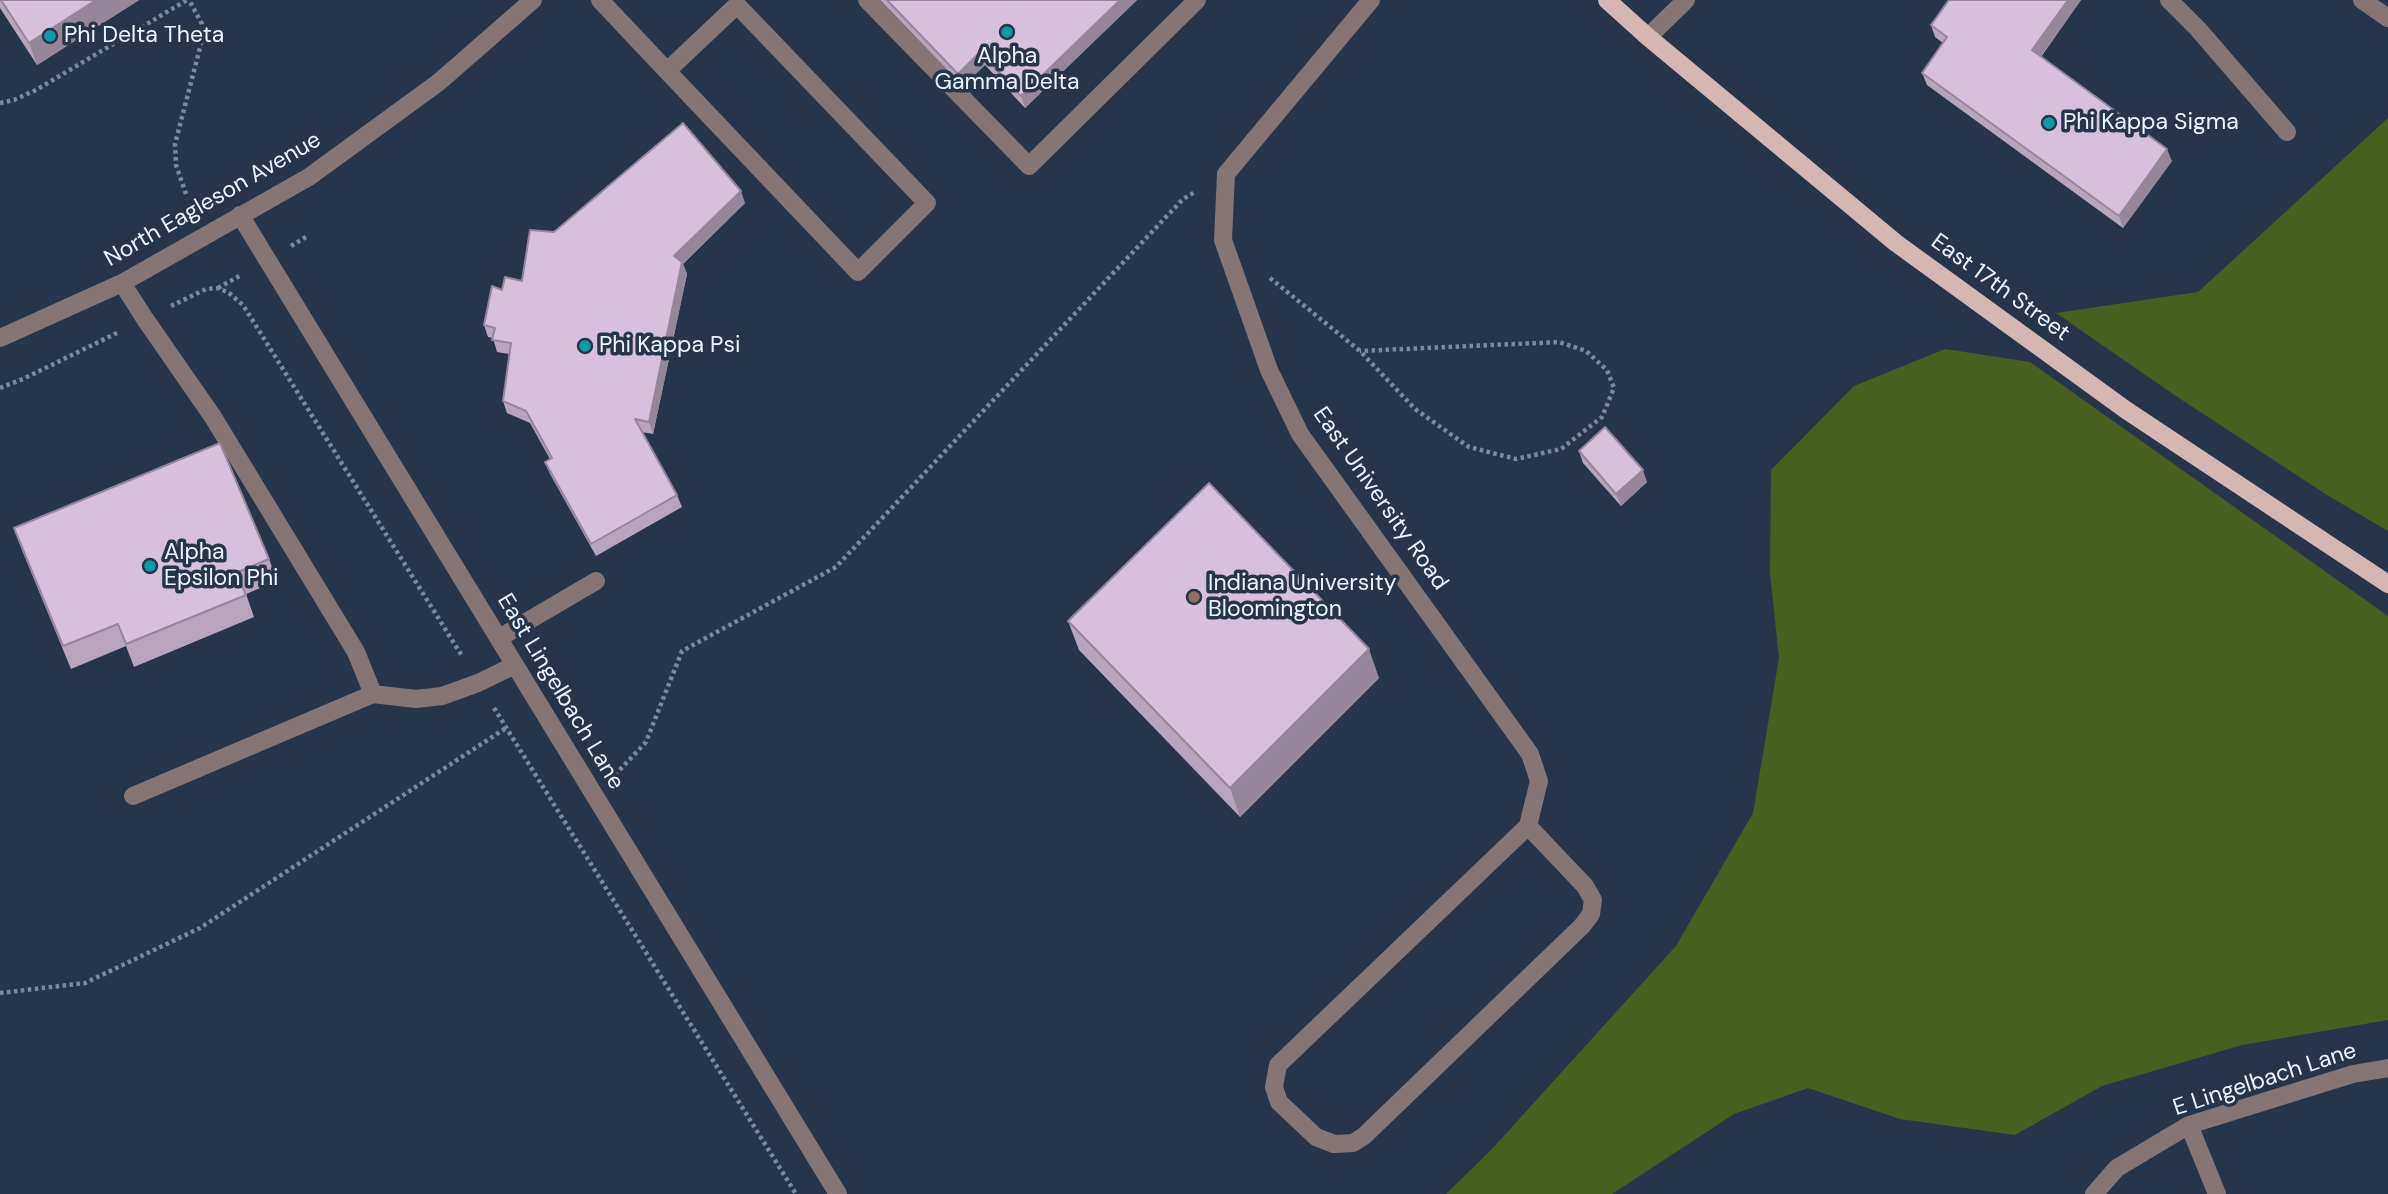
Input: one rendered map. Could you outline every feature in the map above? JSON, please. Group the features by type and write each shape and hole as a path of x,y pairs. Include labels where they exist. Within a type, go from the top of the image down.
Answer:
{"main road":[{"name":"East 17th Street","path":"1606,0 1896,243 2126,410 2388,584"}],"street":[{"name":"North Eagleson Avenue","path":"0,338 122,283 309,177 439,82 533,0"},
{"path":"600,0 667,71 858,272 927,203 737,5 667,71"},
{"path":"867,0 1029,166 1197,0"},
{"path":"1226,174 1371,0"},
{"path":"1648,37 1686,0"},
{"path":"2169,0 2198,29 2287,132"},
{"path":"2362,0 2388,18"},
{"name":"East University Road","path":"1226,174 1223,240 1269,370 1300,434 1530,754 1539,781 1528,826"},
{"name":"East Lingelbach Lane","path":"240,215 838,1194"},
{"path":"122,283 213,417 356,652 373,694"},
{"path":"499,638 596,581"},
{"path":"133,796 373,694 416,699 442,696 478,683 515,665"},
{"path":"1528,826 1585,886 1593,900 1591,914 1364,1136 1353,1143 1334,1144 1316,1137 1279,1102 1275,1087 1278,1065 1528,826"},
{"name":"E Lingelbach Lane","path":"2094,1194 2117,1167 2189,1125 2353,1074 2388,1069"},
{"path":"2189,1125 2217,1194"}],"path":[{"path":"0,103 36,90 188,0 202,24 202,40 175,144 176,165 186,194"},
{"path":"591,789 619,772 646,742 682,651 836,567 1183,199 1226,174"},
{"path":"1265,274 1360,351 1415,409 1469,447 1516,459 1561,449 1602,417 1614,388 1607,370 1586,351 1559,342 1360,351"},
{"path":"0,993 85,983 200,928 506,728"}],"green space":[{"path":"2388,118 2388,531 2327,495 2173,394 2056,313 2198,292"},
{"path":"1945,349 2030,362 2388,616 2388,1020 2242,1045 2102,1086 2015,1135 1900,1119 1808,1088 1734,1114 1612,1194 1446,1194 1492,1149 1676,946 1753,813 1779,658 1770,573 1771,470 1854,386"}],"building":[{"path":"1,0 96,0 29,43"},
{"name":"Alpha Gamma Delta","path":"887,0 1120,0 1021,96 980,52 958,74"},
{"name":"Phi Kappa Sigma","path":"1949,0 2068,0 2032,50 2167,149 2119,216 1922,73 1947,37 1931,25"},
{"name":"Phi Kappa Psi","path":"683,123 741,191 674,256 682,262 649,422 635,419 677,495 591,544 545,462 552,458 526,411 503,401 511,343 492,340 495,328 484,325 492,286 502,290 505,277 522,281 530,230 554,232"},
{"path":"1605,427 1643,470 1616,494 1579,451"},
{"name":"Alpha Epsilon Phi","path":"220,443 269,559 236,573 246,595 126,644 118,624 63,646 14,528"},
{"path":"1209,483 1369,649 1230,788 1068,621"}],"place":[{"name":"Alpha Gamma Delta","path":"1007,32"},
{"name":"Phi Delta Theta","path":"50,36"},
{"name":"Phi Kappa Sigma","path":"2049,123"},
{"name":"Phi Kappa Psi","path":"585,346"},
{"name":"Alpha Epsilon Phi","path":"150,566"},
{"name":"Indiana University Bloomington","path":"1194,597"}]}
